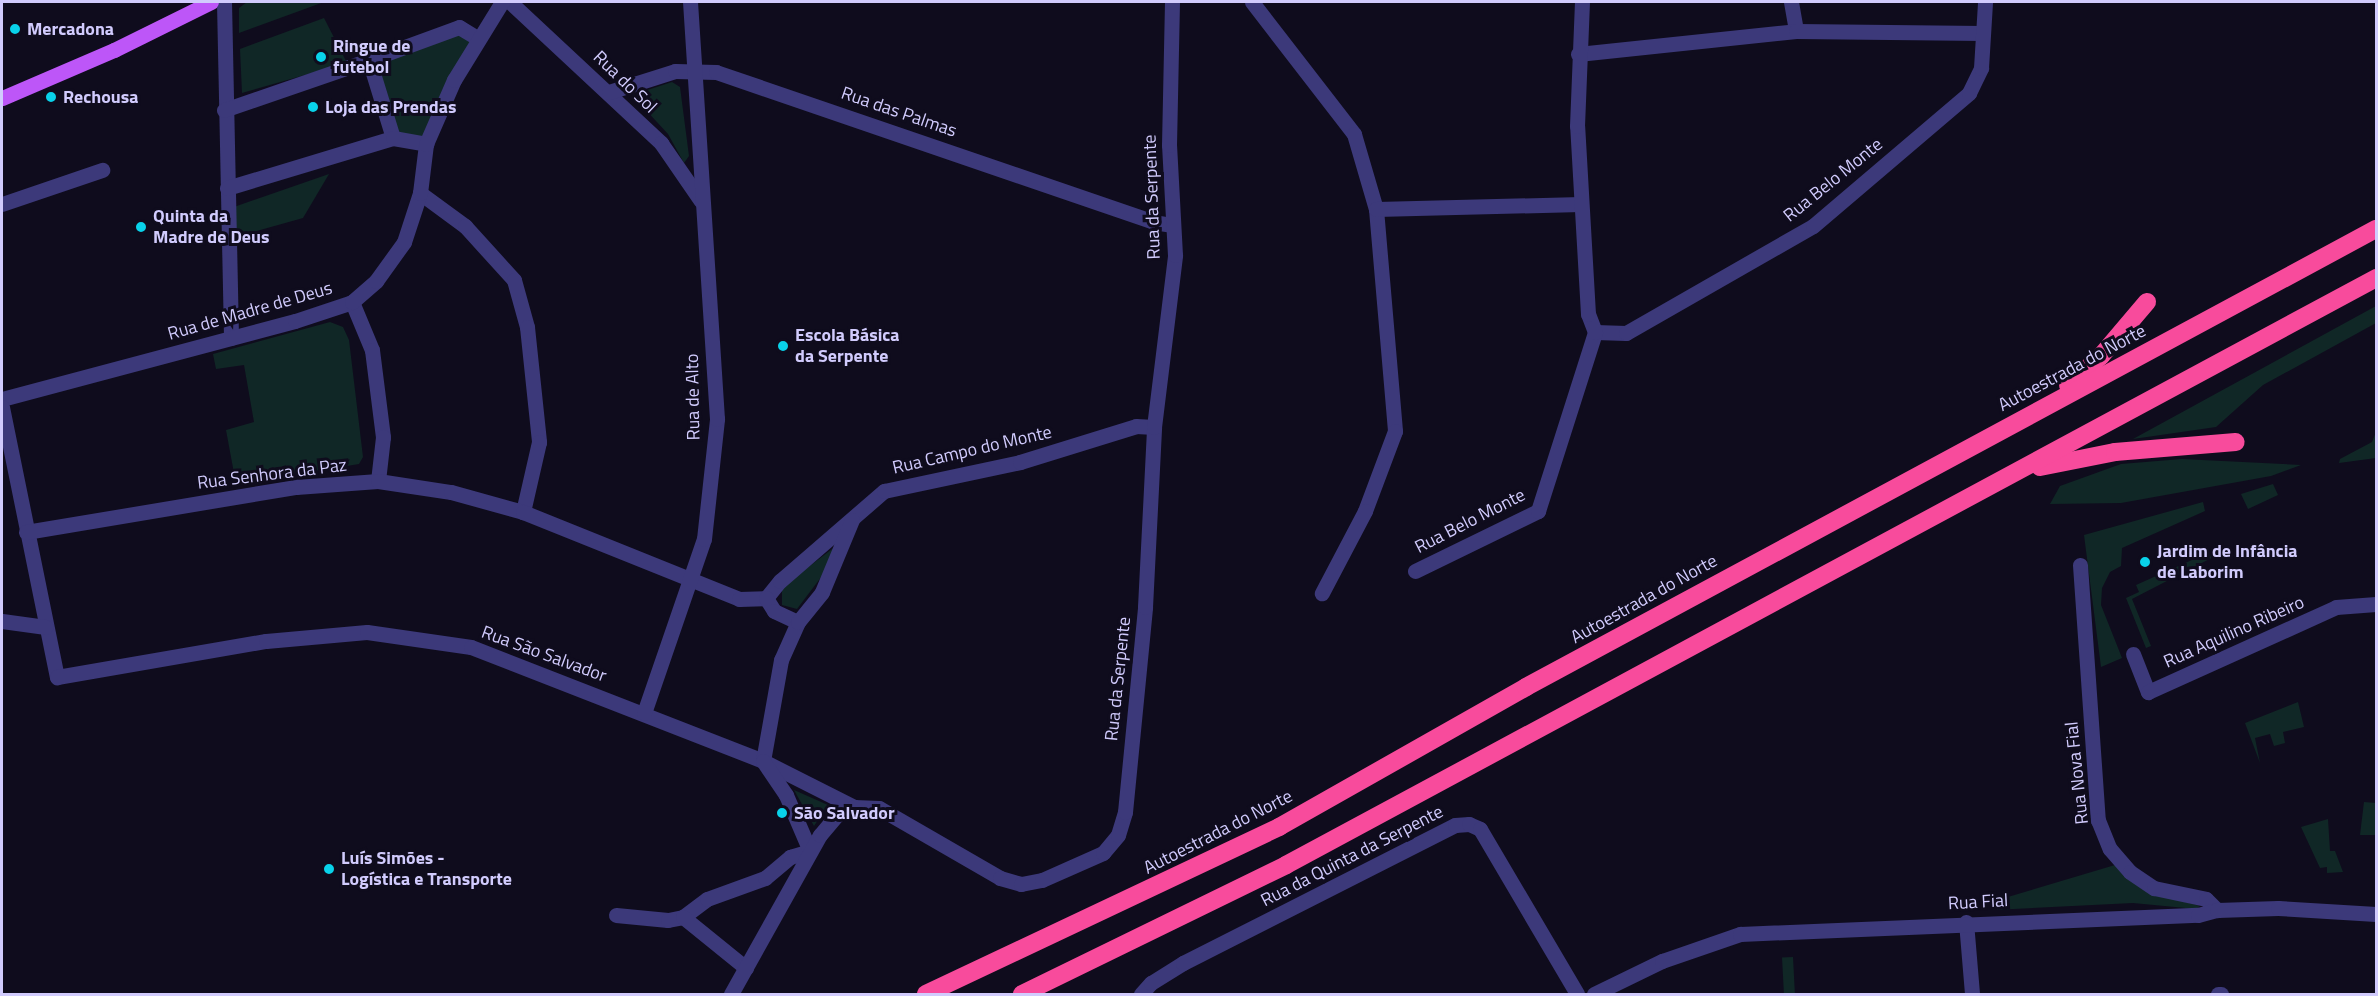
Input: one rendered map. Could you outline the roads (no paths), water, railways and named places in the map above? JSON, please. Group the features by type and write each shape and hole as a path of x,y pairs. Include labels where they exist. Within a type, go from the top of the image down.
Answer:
{"highway":[{"name":"Autoestrada do Norte","path":"926,994 1279,827 1526,687 2376,229"},
{"path":"1022,994 1286,865 2376,278"},
{"path":"2047,405 2101,356 2147,302"},
{"path":"2021,471 2115,452 2236,442"}],"main road":[{"path":"2,98 114,50 211,2"}],"street":[{"path":"224,2 224,110 231,338"},
{"name":"Rua de Madre de Deus","path":"2,399 231,338 352,302 376,281 404,242 420,193 426,144 454,80 502,2"},
{"name":"Rua do Sol","path":"510,2 661,143 701,201"},
{"name":"Rua de Alto","path":"644,713 704,539 717,419 701,201 696,70 690,2"},
{"name":"Rua da Serpente","path":"854,807 879,808 1000,878 1021,884 1042,880 1103,853 1118,835 1125,812 1145,607 1154,427 1175,255 1169,145 1172,2"},
{"path":"1252,2 1354,134 1376,209 1395,431 1365,512 1322,593"},
{"path":"1582,2 1578,54 1581,204 1588,314 1595,332"},
{"path":"1791,2 1796,31"},
{"name":"Rua Belo Monte","path":"1415,571 1538,511 1595,332 1626,333 1813,226 1969,93 1981,69 1984,2"},
{"path":"224,110 459,27 479,39"},
{"path":"1578,54 1796,31 1983,33"},
{"path":"369,60 393,138"},
{"name":"Rua das Palmas","path":"609,92 675,71 696,70 738,79 1153,222 1173,225"},
{"path":"226,188 393,138 426,144"},
{"path":"3,198 102,170"},
{"path":"420,193 465,226 514,280 527,327 539,442 523,512"},
{"path":"1376,209 1581,204"},
{"path":"352,302 372,350 383,437 378,481"},
{"path":"2,407 4,433 46,627 2,621"},
{"name":"Rua Campo do Monte","path":"763,761 781,660 798,622 822,592 853,518 884,491 1020,462 1136,426 1154,427"},
{"name":"Rua Senhora da Paz","path":"26,532 296,487 378,481 451,492 523,512 739,600 766,598"},
{"path":"798,622 774,611 766,598 780,581 853,518"},
{"name":"Rua Nova Fial","path":"2080,565 2098,820 2110,849 2130,872 2154,888 2206,899 2217,910"},
{"name":"Rua Aquilino Ribeiro","path":"2133,654 2148,692 2336,607 2376,603"},
{"name":"Rua São Salvador","path":"46,627 57,677 266,641 367,632 471,647 763,761 854,807"},
{"path":"763,761 795,813 810,851"},
{"path":"731,994 810,851 837,815 854,807"},
{"name":"Rua da Quinta da Serpente","path":"1141,994 1151,983 1183,963 1455,825 1469,824 1480,829 1577,994"},
{"path":"616,915 668,920 684,917 707,899 765,878 790,857 810,851"},
{"name":"Rua Fial","path":"1594,994 1662,961 1740,934 1966,922 2198,915 2217,910 2278,908 2376,914"},
{"path":"684,917 746,968"},
{"path":"1966,922 1972,994"}],"place":[{"name":"Mercadona","path":"15,29"},
{"name":"Ringue de futebol","path":"321,57"},
{"name":"Rechousa","path":"51,97"},
{"name":"Loja das Prendas","path":"313,107"},
{"name":"Quinta da Madre de Deus","path":"141,227"},
{"name":"Escola Básica da Serpente","path":"783,346"},
{"name":"Jardim de Infância de Laborim","path":"2145,562"},
{"name":"São Salvador","path":"782,813"},
{"name":"Luís Simões - Logística e Transporte","path":"329,869"}]}
